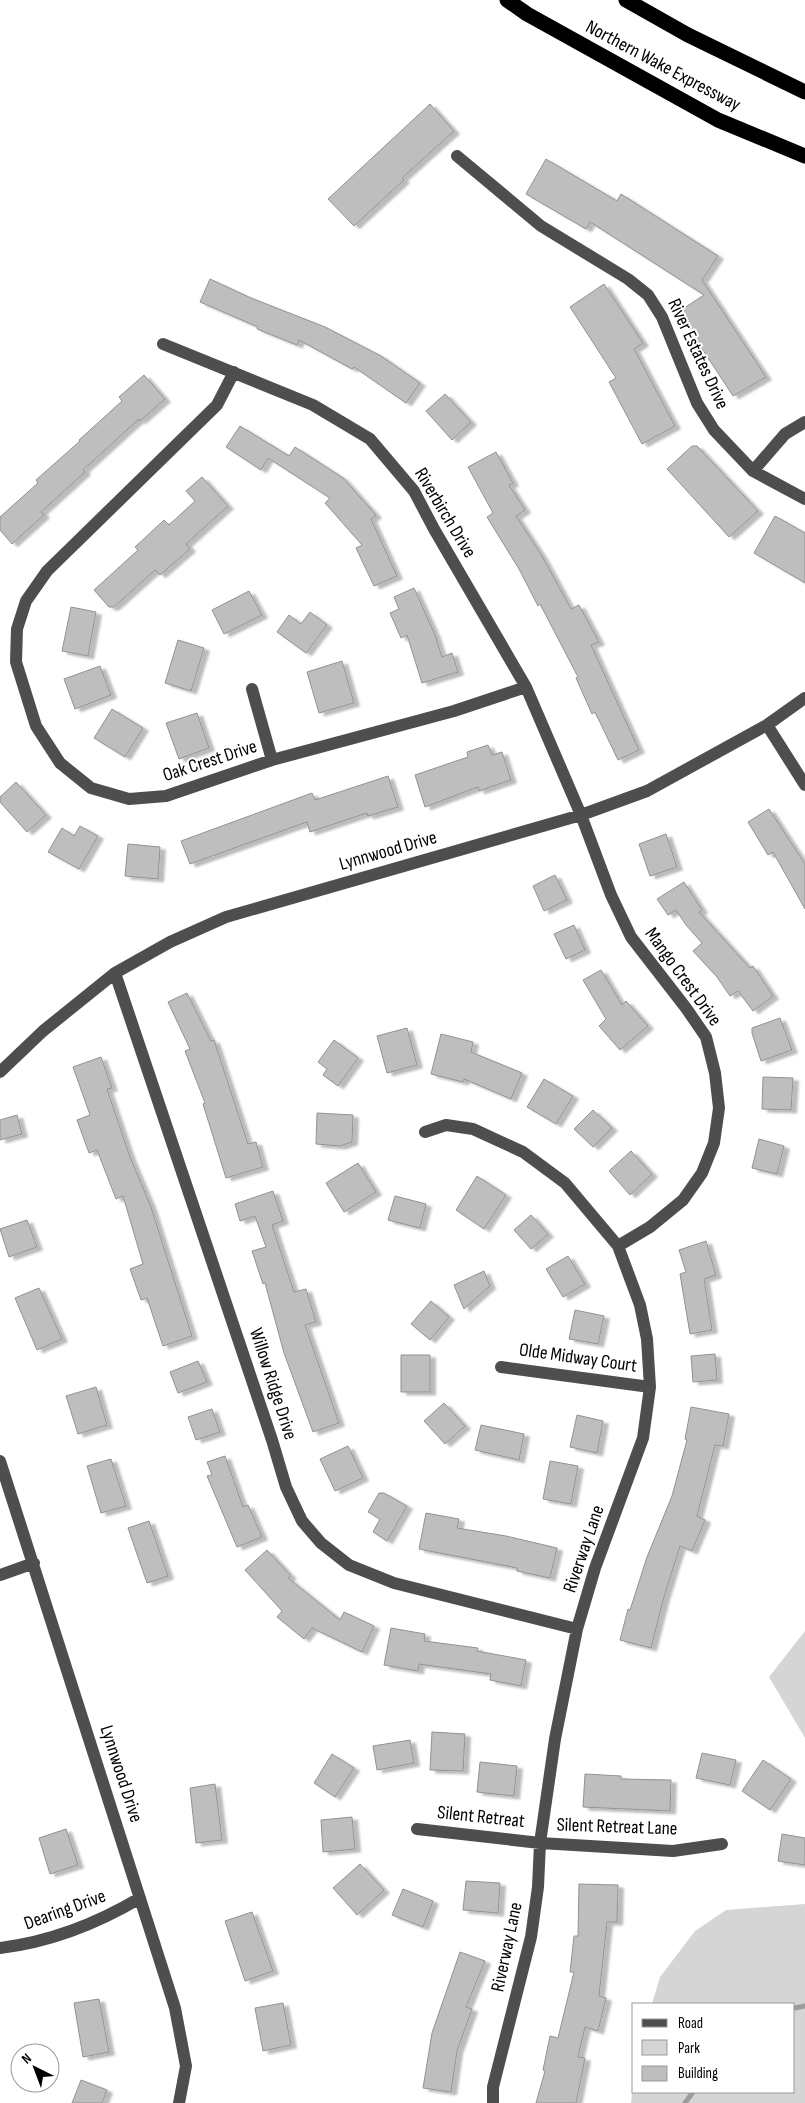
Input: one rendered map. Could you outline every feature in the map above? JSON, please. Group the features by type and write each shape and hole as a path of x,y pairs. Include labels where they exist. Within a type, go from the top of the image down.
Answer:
{"highway":[{"name":"Northern Wake Expressway","path":"507,0 527,14 718,120 805,156"},
{"name":"Northern Wake Expressway","path":"626,0 688,35 805,92"}],"street":[{"name":"River Estates Drive","path":"457,156 541,226 628,279 648,295 662,317 696,403 714,430 753,471 805,499"},
{"name":"Riverbirch Drive","path":"163,344 314,405 370,439 414,491 434,530 526,687 581,815"},
{"name":"Oak Crest Drive","path":"234,372 216,405 47,571 26,601 17,629 16,662 36,726 60,764 91,788 129,799 166,796 272,760 454,711 526,687"},
{"path":"753,471 785,434 805,422"},
{"path":"252,689 272,760"},
{"name":"Lynnwood Drive","path":"0,1072 43,1031 115,973 170,942 226,917 581,815 647,790 767,725 805,698"},
{"path":"767,725 805,785"},
{"name":"Mango Crest Drive","path":"581,815 611,895 631,938 686,1008 706,1037 715,1073 719,1108 714,1143 702,1173 683,1200 650,1227 618,1246"},
{"name":"Willow Ridge Drive","path":"115,973 286,1486 302,1521 322,1543 349,1565 394,1583 577,1629"},
{"name":"Riverway Lane","path":"425,1132 446,1125 473,1129 523,1152 565,1183 618,1246 640,1305 647,1339 650,1387 643,1438 595,1568 577,1629 555,1740 540,1843 538,1886 531,1937 493,2087 492,2103"},
{"name":"Olde Midway Court","path":"501,1367 650,1387"},
{"name":"Lynnwood Drive","path":"0,1461 175,2008 186,2066 180,2103"},
{"path":"0,1575 34,1563"},
{"name":"Silent Retreat","path":"417,1829 540,1843"},
{"name":"Silent Retreat Lane","path":"540,1843 673,1851 722,1844"},
{"name":"Dearing Drive","path":"0,1948 19,1946 73,1930 110,1915 140,1898"}],"green space":[{"path":"805,1631 805,1738 769,1677"},
{"path":"805,1904 805,2103 631,2103 632,2092 795,2093 795,2003 652,2003 660,1977 695,1931 726,1910"}],"building":[{"path":"430,104 454,131 402,178 404,180 354,226 328,199"},
{"path":"546,159 617,201 621,194 718,256 702,280 766,377 733,396 678,312 704,295 590,222 586,229 526,194"},
{"path":"210,279 251,298 325,327 381,356 420,383 406,403 354,367 352,369 299,340 297,345 257,329 258,327 200,302"},
{"path":"604,284 643,343 634,349 675,426 642,444 609,382 616,378 570,307"},
{"path":"144,375 165,399 140,421 139,419 83,470 85,472 41,512 44,515 12,544 0,530 0,517 38,483 36,480 122,401 119,397"},
{"path":"445,394 471,422 452,440 426,411"},
{"path":"240,426 289,456 295,447 343,478 376,515 371,519 397,576 374,586 356,548 362,545 325,503 330,498 268,458 261,470 226,447"},
{"path":"692,446 697,446 758,511 729,537 667,469"},
{"path":"496,452 513,483 509,485 525,510 516,516 542,556 571,609 579,605 599,642 591,645 639,750 618,760 595,712 592,714 576,678 578,677 540,604 538,606 519,569 487,517 493,513 468,467"},
{"path":"202,477 228,506 186,544 190,549 160,575 155,570 114,607 109,607 94,590 138,550 135,547 164,520 169,525 195,501 186,491"},
{"path":"775,516 805,533 805,583 754,553"},
{"path":"414,588 435,635 442,657 452,653 458,672 422,683 407,635 401,638 390,613 399,609 394,597"},
{"path":"249,591 262,615 224,634 212,610"},
{"path":"71,607 96,612 88,656 62,651"},
{"path":"310,612 327,625 306,653 277,632 289,615 301,624"},
{"path":"178,640 204,648 191,691 165,683"},
{"path":"342,661 354,703 319,713 307,672"},
{"path":"100,666 111,695 75,709 64,679"},
{"path":"112,709 143,728 125,757 94,738"},
{"path":"197,713 209,748 179,759 166,723"},
{"path":"488,745 492,755 502,752 511,780 479,791 478,787 425,807 415,775 468,757 467,752"},
{"path":"388,776 398,807 368,816 367,813 310,832 307,822 190,864 181,841 312,793 315,800"},
{"path":"16,782 46,815 27,832 0,802 0,797"},
{"path":"769,809 805,864 805,909 773,852 768,855 748,822"},
{"path":"80,826 98,836 79,869 48,852 62,828 74,836"},
{"path":"666,834 677,867 650,876 639,844"},
{"path":"128,844 160,847 158,879 125,876"},
{"path":"555,875 567,900 544,911 533,886"},
{"path":"684,882 702,910 699,912 750,968 753,966 773,996 753,1011 738,991 730,996 717,977 693,951 702,943 676,910 668,915 657,899"},
{"path":"574,925 585,950 566,959 554,934"},
{"path":"601,970 622,1005 626,1001 648,1026 620,1050 599,1026 606,1019 583,980"},
{"path":"187,993 211,1041 214,1040 248,1144 256,1142 263,1167 226,1178 203,1104 205,1103 185,1051 190,1049 168,1002"},
{"path":"780,1018 792,1050 761,1061 752,1028"},
{"path":"407,1028 417,1065 387,1073 377,1036"},
{"path":"441,1034 473,1042 471,1052 522,1073 511,1099 464,1079 463,1082 431,1074"},
{"path":"334,1040 358,1058 338,1086 323,1075 327,1069 318,1062"},
{"path":"101,1057 112,1088 107,1089 130,1157 151,1207 192,1336 163,1346 147,1298 141,1300 130,1269 143,1264 123,1196 116,1199 97,1150 89,1153 77,1120 90,1115 73,1067"},
{"path":"763,1077 793,1078 791,1110 762,1109"},
{"path":"544,1079 573,1096 556,1124 527,1107"},
{"path":"593,1110 612,1128 593,1147 574,1129"},
{"path":"317,1113 353,1115 352,1142 340,1146 316,1144"},
{"path":"17,1115 22,1134 0,1140 0,1120"},
{"path":"759,1139 784,1146 777,1174 752,1168"},
{"path":"631,1151 652,1174 630,1195 609,1171"},
{"path":"358,1163 376,1192 344,1212 326,1183"},
{"path":"477,1176 506,1195 484,1229 456,1210"},
{"path":"273,1191 283,1221 272,1225 294,1292 306,1289 316,1322 305,1325 339,1423 313,1432 284,1353 265,1283 263,1284 252,1251 266,1247 255,1216 240,1221 235,1204"},
{"path":"395,1196 426,1204 420,1228 388,1220"},
{"path":"531,1215 548,1234 531,1249 514,1230"},
{"path":"27,1220 37,1247 9,1257 0,1229"},
{"path":"706,1241 716,1275 704,1279 712,1330 690,1334 680,1274 686,1272 679,1250"},
{"path":"568,1256 585,1284 563,1297 546,1269"},
{"path":"484,1271 490,1286 464,1309 454,1285"},
{"path":"39,1288 62,1339 37,1350 15,1298"},
{"path":"431,1301 449,1317 430,1340 411,1324"},
{"path":"575,1310 604,1316 598,1344 569,1339"},
{"path":"715,1354 717,1380 693,1382 691,1356"},
{"path":"401,1355 430,1355 430,1392 401,1392"},
{"path":"198,1361 207,1382 178,1393 170,1372"},
{"path":"96,1387 107,1425 78,1434 66,1396"},
{"path":"444,1403 465,1426 445,1444 424,1421"},
{"path":"691,1407 729,1414 723,1446 715,1445 697,1516 705,1520 692,1551 680,1546 651,1648 620,1640 628,1609 630,1610 647,1557 672,1496 687,1440 685,1439"},
{"path":"212,1409 220,1432 196,1440 188,1417"},
{"path":"577,1415 603,1421 597,1453 570,1447"},
{"path":"481,1425 524,1434 519,1460 475,1450"},
{"path":"348,1446 363,1478 335,1491 320,1459"},
{"path":"225,1456 243,1507 248,1505 262,1537 237,1547 207,1476 212,1475 207,1462"},
{"path":"111,1459 126,1506 101,1513 87,1466"},
{"path":"550,1461 578,1466 571,1504 543,1499"},
{"path":"379,1493 384,1493 407,1506 387,1541 373,1532 380,1519 368,1512"},
{"path":"426,1513 459,1519 457,1528 506,1536 557,1548 550,1578 517,1571 517,1568 419,1549"},
{"path":"149,1521 168,1576 147,1583 128,1528"},
{"path":"267,1550 291,1576 288,1578 340,1620 344,1612 374,1626 362,1652 312,1628 304,1639 277,1617 282,1611 245,1570"},
{"path":"391,1628 425,1634 424,1641 478,1648 477,1651 526,1660 521,1686 490,1680 491,1674 419,1664 418,1671 384,1665"},
{"path":"432,1732 465,1734 463,1771 430,1770"},
{"path":"410,1740 414,1763 377,1770 373,1746"},
{"path":"702,1753 736,1760 730,1785 696,1778"},
{"path":"332,1754 354,1768 335,1797 314,1783"},
{"path":"763,1760 791,1779 770,1810 742,1791"},
{"path":"480,1762 517,1766 514,1796 477,1792"},
{"path":"585,1774 621,1776 621,1779 671,1780 670,1811 583,1807"},
{"path":"215,1784 222,1840 196,1843 190,1788"},
{"path":"352,1817 355,1849 323,1852 321,1820"},
{"path":"66,1829 78,1865 50,1874 39,1838"},
{"path":"782,1834 805,1838 805,1865 778,1861"},
{"path":"360,1864 384,1890 357,1915 333,1888"},
{"path":"466,1881 500,1883 498,1913 463,1910"},
{"path":"579,1884 618,1885 617,1922 607,1922 599,1996 606,1998 598,2031 585,2027 578,2057 585,2058 576,2103 536,2103 545,2071 543,2070 550,2036 558,2038 574,1972 570,1972 574,1936 578,1936"},
{"path":"403,1889 433,1901 423,1927 392,1915"},
{"path":"252,1912 273,1971 245,1981 225,1921"},
{"path":"460,1952 485,1961 466,2007 472,2009 457,2051 451,2092 423,2088 432,2033"},
{"path":"99,1999 109,2052 83,2057 74,2003"},
{"path":"283,2003 291,2045 263,2051 255,2008"},
{"path":"81,2080 107,2090 102,2103 72,2103"}],"waterway":[{"path":"795,2008 805,2006"},
{"path":"685,2103 692,2093"}]}
